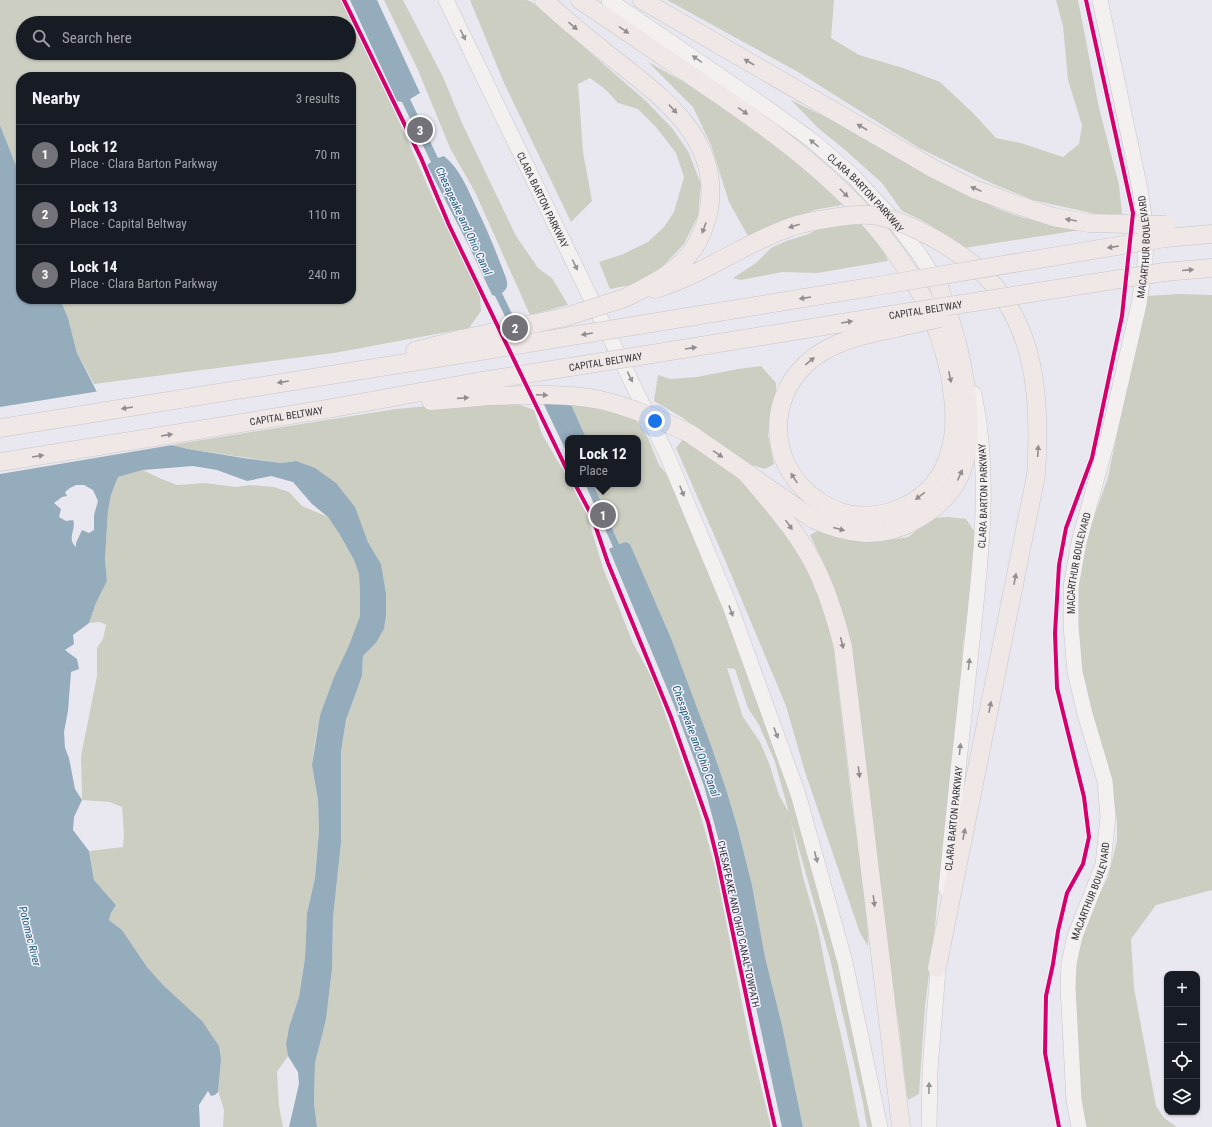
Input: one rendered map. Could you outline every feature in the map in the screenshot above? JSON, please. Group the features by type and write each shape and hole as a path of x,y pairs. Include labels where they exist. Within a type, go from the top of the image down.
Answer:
{"highway":[{"path":"544,0 591,41 665,100 691,131 708,167 711,184 710,201 707,219 701,237 691,252 680,264 665,276 625,298"},
{"path":"580,0 763,124 817,168 862,211 906,266 920,290 940,340 952,385 955,424 952,446 945,466 935,483 922,496 904,507 886,514 867,516 846,514 827,506 809,495 795,480 784,461 779,442 778,423 780,405 787,388 798,372 809,361 825,350 867,334 889,322"},
{"path":"642,0 934,168 974,189 1054,217 1090,223 1165,231 1212,234"},
{"path":"0,428 321,376 465,346 673,284 702,271 768,237 790,227 811,221 861,215 879,216 914,228 935,239 955,251 976,267 996,289 1012,312 1023,333 1030,357 1038,412 1036,475 937,968"},
{"path":"465,346 639,325 871,287 1165,231 1212,227"},
{"name":"CAPITAL BELTWAY","path":"0,462 327,409 486,389 652,354 889,322 1083,285 1164,272 1212,268"},
{"path":"486,389 535,395 572,396 599,400 629,408 657,418 689,433 813,519 831,527 850,532 872,533 894,530 911,523 928,513 942,502 961,474 967,453 969,430 968,404 960,357 954,332 937,280"},
{"path":"746,473 781,513 809,556 820,576 829,599 843,647 901,1127"}],"main road":[{"name":"CLARA BARTON PARKWAY","path":"446,0 668,455 730,606 798,794 845,962 880,1127"},
{"name":"CLARA BARTON PARKWAY","path":"609,0 813,141 854,177 891,218 937,280 950,303 959,330 975,401 984,474 983,534 937,968 930,1070 929,1127"},
{"name":"MACARTHUR BOULEVARD","path":"1080,1127 1074,1100 1068,987 1069,963 1075,936 1103,865 1108,816 1105,781 1085,714 1075,672 1070,626 1071,587 1079,542 1109,434 1139,304 1145,264 1146,230 1140,189 1100,0"}],"shaded area":[{"path":"0,0 341,0 349,16 16,16 16,60 356,60 356,31 399,121 436,205 480,295 481,311 469,328 334,353 94,384 77,353 68,318 62,304 356,304 356,72 16,72 16,166 0,125"},
{"path":"384,0 403,0 443,77 462,123 516,236 538,268 552,278 568,305 530,315 475,192 450,148 418,70"},
{"path":"470,0 526,0 532,2 646,101 672,128 688,151 701,184 698,216 684,244 661,268 631,285 610,289 599,262 621,255 648,242 664,227 674,212 684,177 676,153 656,127 638,109 618,103 605,89 590,78 578,84 583,152 592,201 571,222 504,83"},
{"path":"667,0 834,0 831,38 859,55 903,68 940,82 973,113 996,138 1021,143 1063,157 1079,144 1082,125 1068,80 1063,26 1056,0 1078,0 1099,108 1119,185 1122,214 1096,214 1033,200 991,183 919,148 798,72"},
{"path":"648,62 686,83 768,138 834,192 842,205 814,210 749,238 729,202 711,145 693,107"},
{"path":"791,100 851,130 922,171 998,209 1024,218 1080,230 964,248 949,236 902,211 882,183 818,128"},
{"path":"865,224 879,241 888,261 817,273 782,272 741,280 733,278 756,263 771,248 786,241 809,234 821,227"},
{"path":"1179,294 1212,295 1212,890 1156,905 1131,939 1134,988 1156,1106 1164,1118 1177,1127 1087,1127 1080,1096 1075,992 1078,947 1088,918 1108,877 1117,840 1117,821 1109,772 1084,685 1075,600 1091,526 1108,477 1146,296"},
{"path":"761,366 776,383 776,393 768,435 774,464 765,469 745,463 720,443 703,433 683,418 654,401 658,375 670,379 697,377"},
{"path":"504,399 534,410 542,434 565,474 565,487 573,487 587,515 603,568 633,643 653,680 693,792 716,871 749,1038 771,1127 317,1127 314,1103 315,1063 326,1020 332,969 333,918 341,843 341,752 346,720 362,676 363,656 376,643 384,629 386,616 386,593 381,564 368,542 361,523 296,461 281,463 170,445 396,409"},
{"path":"570,402 635,417 648,438 659,465 669,477 700,548 779,753 832,935 873,1127 867,1127 863,1103 830,959 791,821 803,877 818,929 860,1127 803,1127 782,1025 765,957 752,885 726,789 671,638 630,544 626,542 619,544 594,487 641,487 641,435 585,435","holes":["727,668 735,669 748,708 759,725 775,762 789,813 779,795 769,763 760,742 743,717"]},
{"path":"683,439 724,465 754,495 779,522 809,567 832,635 852,805 868,910 868,946 860,933 805,772 786,706 676,448"},
{"path":"143,470 177,485 205,483 236,487 250,485 274,487 289,492 302,506 328,517 354,560 359,574 360,616 349,645 334,677 320,715 315,742 312,765 318,800 319,830 315,878 307,913 305,958 299,997 289,1027 286,1044 288,1056 277,1072 279,1106 283,1127 223,1127 224,1110 218,1091 221,1060 164,986 147,967 122,930 109,920 116,905 94,880 89,851 123,847 124,834 122,807 110,802 82,800 81,756 97,676 97,648 103,639 106,625 100,622 89,623 96,603 107,581 105,559 108,511 111,495 118,477"},
{"path":"948,517 966,519 976,534 971,588 963,645 960,694 951,763 935,926 925,1006 919,1094 908,1100 899,1027 821,558 810,535 817,531 859,541 881,541 908,537 933,518"}],"water":[{"path":"350,0 377,0 420,93 410,99 438,158 444,156 460,174 489,234 506,278 507,287 502,293 534,360 570,402 585,435 565,435 565,449 526,367 528,363 427,165 431,162 402,102 397,101"},
{"name":"Potomac River","path":"0,125 16,166 16,304 62,304 68,318 77,353 99,396 119,419 146,439 188,449 243,458 281,463 296,461 315,468 336,483 355,507 368,542 381,564 386,593 386,616 384,629 376,643 363,656 362,676 346,720 341,752 341,843 333,918 332,969 326,1020 315,1063 314,1103 317,1127 289,1127 299,1084 298,1072 288,1056 286,1044 289,1027 299,997 305,958 307,913 315,878 319,830 318,800 312,765 320,715 334,677 349,645 360,616 359,574 354,560 328,517 312,504 293,482 271,476 247,481 217,470 193,466 143,470 118,477 111,495 108,511 105,559 107,581 96,603 89,623 73,635 74,644 65,650 77,659 79,669 71,672 68,711 64,732 65,748 69,758 75,789 82,800 74,817 73,830 89,851 94,880 116,905 109,920 122,930 147,967 164,986 202,1021 219,1046 221,1060 218,1092 211,1096 208,1091 199,1105 200,1127 0,1127","holes":["76,485 84,485 93,490 98,501 94,515 94,530 89,533 82,530 76,543 76,547 72,540 74,527 73,520 66,521 59,517 61,509 54,503 62,497 67,496 65,492"]},
{"name":"Chesapeake and Ohio Canal","path":"586,487 594,487 619,544 626,542 630,544 671,638 726,789 752,885 765,957 782,1025 803,1127 782,1127 723,856 704,786 674,705 609,549 613,547"}],"pier":[{"path":"516,319 535,358 551,364 559,370 572,401 539,400 524,368 525,363 505,321"},
{"path":"100,391 101,395 121,418 147,437 178,444 0,474 0,407"}],"cycle path":[{"path":"344,0 352,16"},
{"path":"1059,1127 1045,1053 1046,996 1058,931 1067,893 1083,864 1089,837 1084,797 1057,688 1055,633 1059,565 1066,528 1092,458 1122,316 1133,213 1086,0"},
{"path":"356,25 421,158 449,225 565,466"},
{"name":"CHESAPEAKE AND OHIO CANAL TOWPATH","path":"577,487 592,516 608,563 671,717 708,822 775,1127"}],"place":[{"name":"Lock 14","path":"420,130"},
{"name":"Lock 13","path":"515,328"},
{"name":"Lock 12","path":"603,515"}]}
